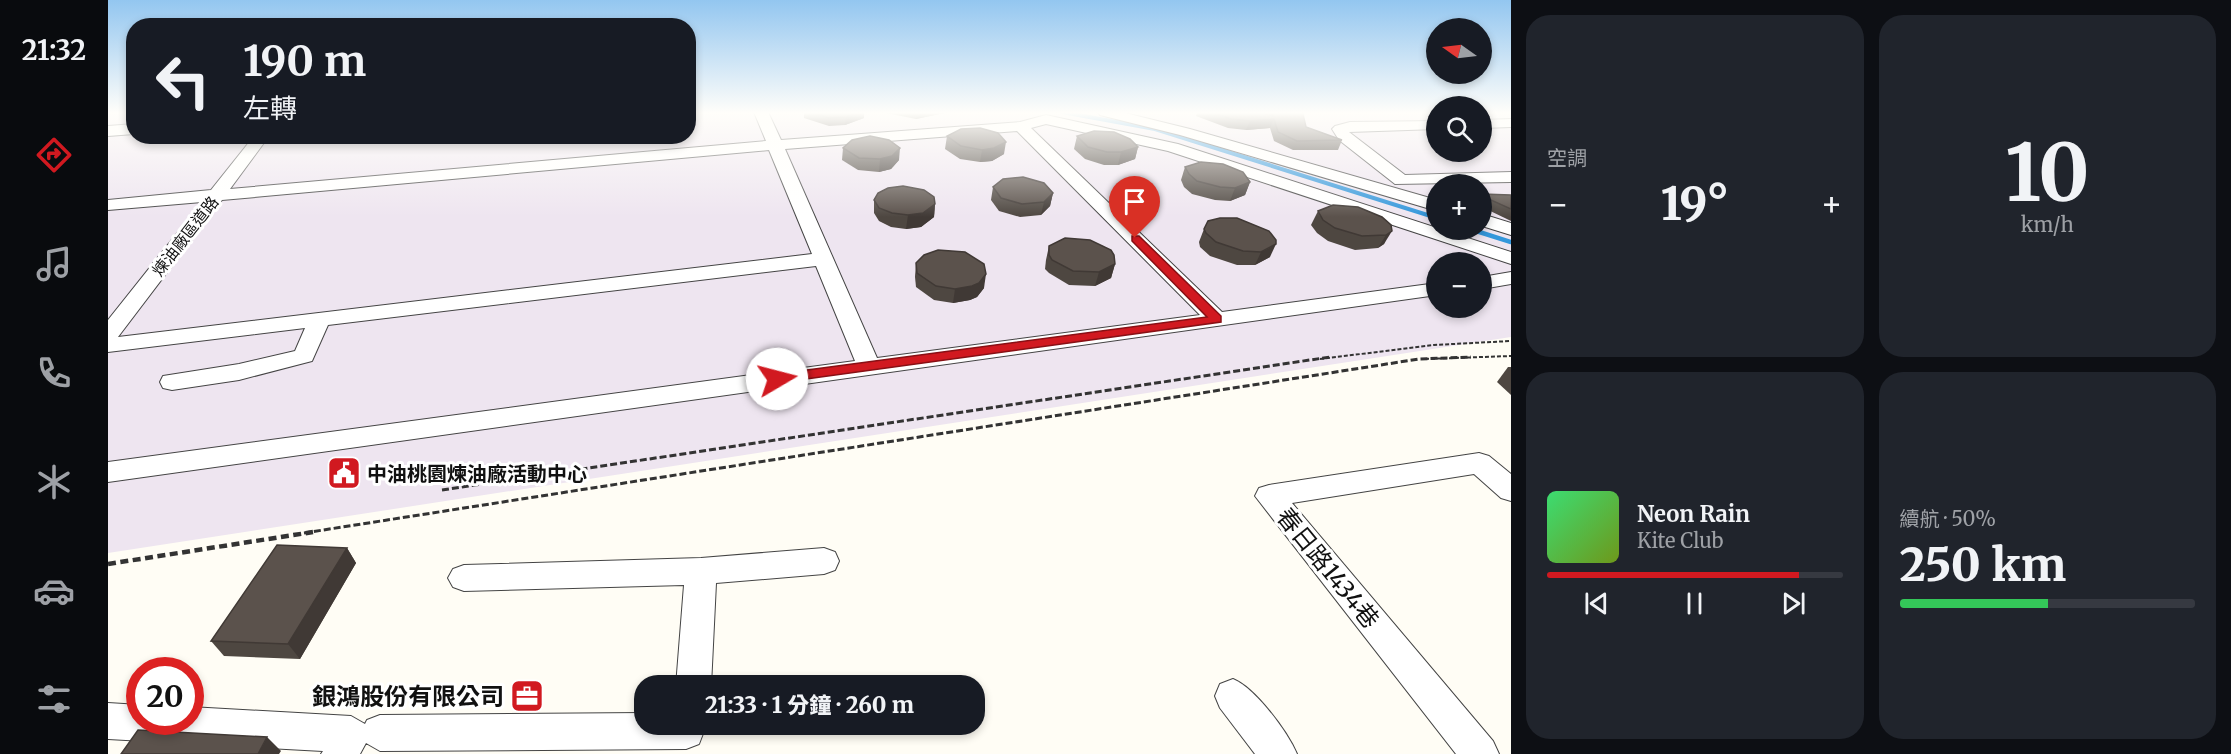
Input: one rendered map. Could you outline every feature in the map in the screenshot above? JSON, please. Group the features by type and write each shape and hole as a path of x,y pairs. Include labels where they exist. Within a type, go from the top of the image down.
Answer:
{"street":[{"name":"煉油廠區道路","path":"108,335 253,147"},
{"path":"108,205 749,147"},
{"path":"774,147 869,366"},
{"path":"1043,147 1217,319"},
{"path":"1174,147 1511,258"},
{"path":"1237,147 1426,203"},
{"path":"1358,147 1401,180 1511,177"},
{"path":"1492,223 1511,229"},
{"path":"108,345 823,259"},
{"path":"1492,281 1511,278"},
{"path":"108,472 1426,290"},
{"path":"172,382 239,372 304,356 320,319"},
{"name":"春日路1434巷","path":"1480,754 1269,496 1479,463 1511,490"},
{"path":"464,578 701,572 824,561"},
{"path":"694,675 701,572"},
{"path":"1233,696 1278,754"},
{"path":"108,721 351,734 340,754"},
{"path":"380,733 685,737"}],"path":[{"path":"442,489 1366,352 1434,345 1511,341"},
{"path":"108,564 1419,359 1511,356"}],"shaded area":[{"path":"108,147 1426,147 1426,162 1492,162 1492,147 1511,147 1511,337 108,553"}],"building":[{"path":"967,147 996,147 982,150"},
{"path":"1089,147 1137,147 1121,152 1107,152"},
{"path":"843,148 900,148 892,156 880,159 859,158"},
{"path":"1201,162 1223,164 1243,172 1250,182 1235,188 1197,181 1185,167"},
{"path":"1023,177 1044,183 1053,193 1044,202 1022,204 1001,198 993,187 1003,179"},
{"path":"903,186 924,190 934,197 935,204 923,213 908,215 892,213 879,208 874,200 878,193 888,188"},
{"path":"1492,194 1511,195 1511,209 1492,200"},
{"path":"1333,205 1358,207 1382,217 1391,225 1392,231 1386,235 1362,236 1335,228 1323,220 1318,211"},
{"path":"1237,218 1269,231 1276,240 1276,244 1261,252 1243,251 1216,242 1204,229 1208,221"},
{"path":"1065,238 1090,240 1111,250 1115,264 1099,272 1073,271 1052,260 1049,255 1049,246"},
{"path":"938,250 965,252 984,264 986,274 979,283 972,286 955,289 936,286 917,273 916,263 924,255"},
{"path":"277,545 347,548 288,644 211,641"},
{"path":"204,734 267,737 258,754 121,754 134,735"}],"waterway":[{"path":"1213,147 1426,215"},
{"path":"1492,236 1511,242"}],"place":[{"name":"中油桃園煉油廠活動中心","path":"344,473"},
{"name":"銀鴻股份有限公司","path":"527,696"}],"route":[{"path":"777,379 1217,319 1135,238"}]}
